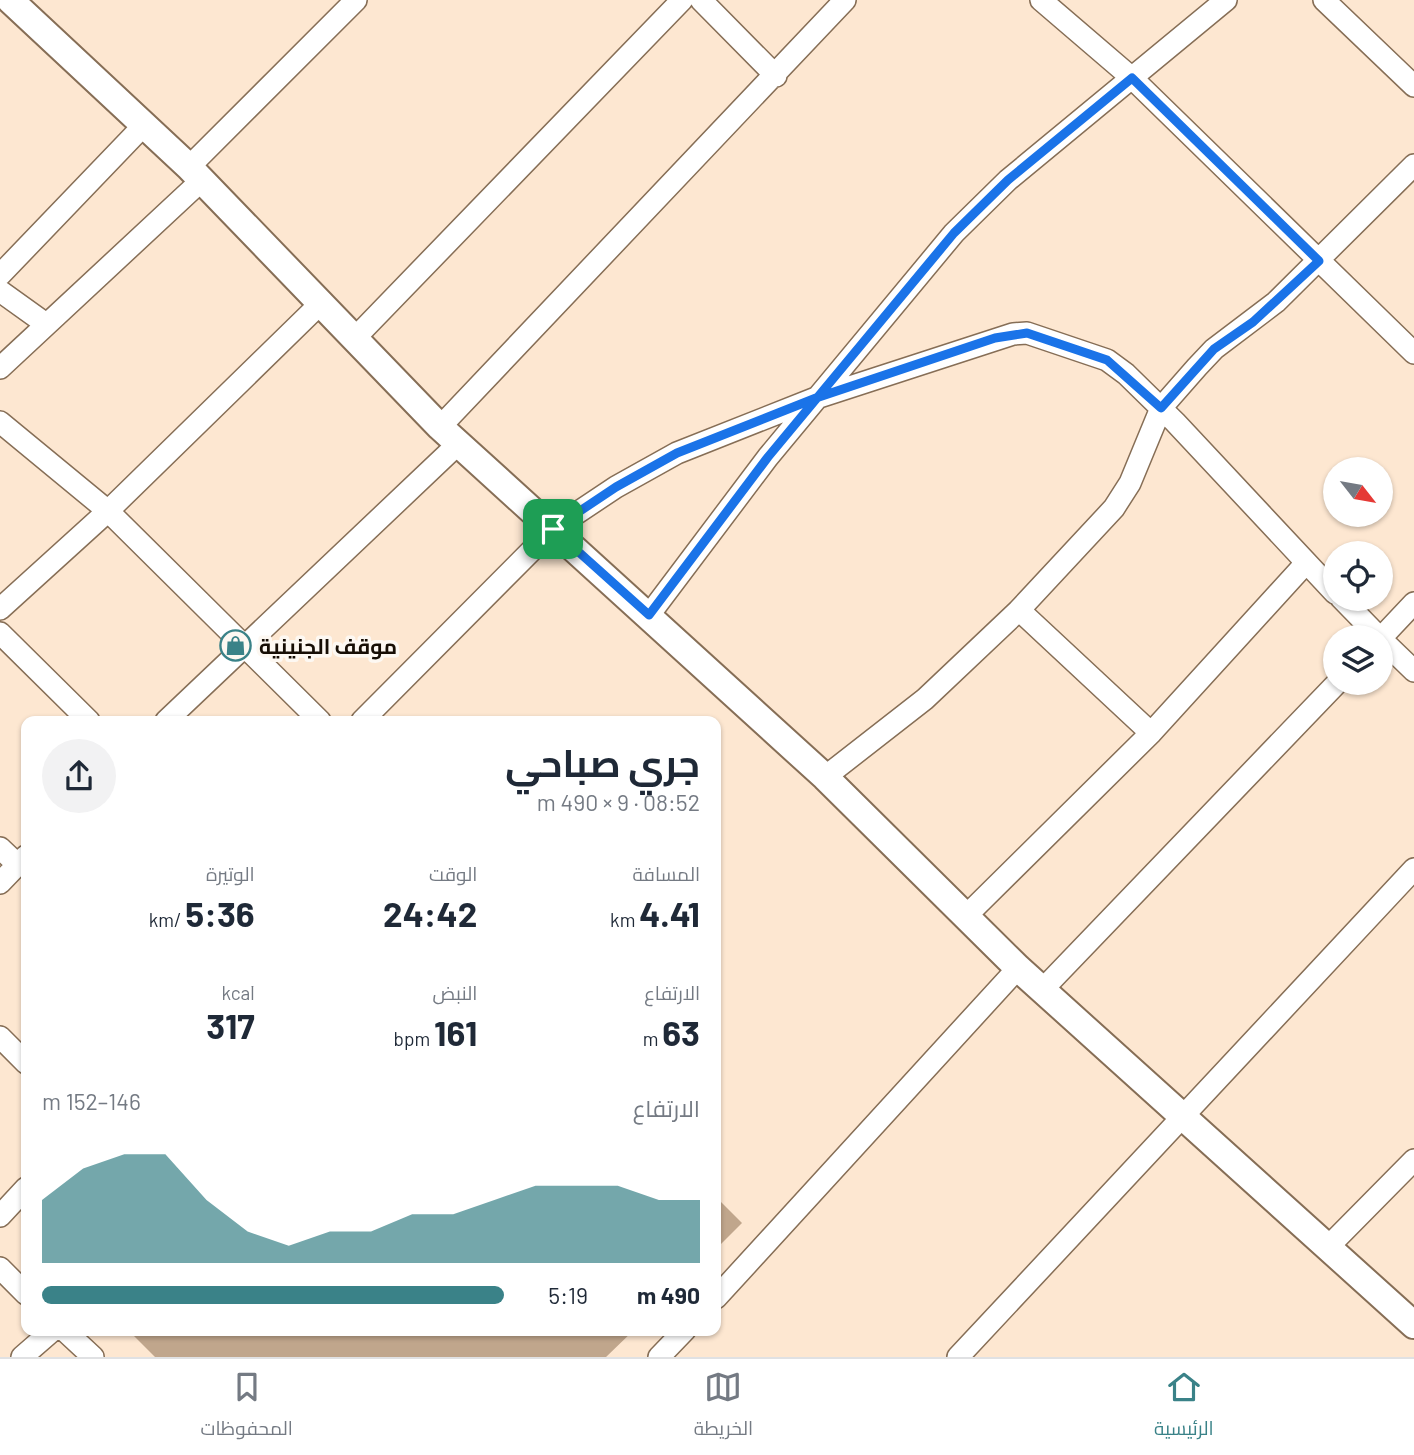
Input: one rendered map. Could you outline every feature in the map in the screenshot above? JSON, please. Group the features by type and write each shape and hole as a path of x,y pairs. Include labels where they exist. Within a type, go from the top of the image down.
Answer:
{"street":[{"path":"0,368 196,173 356,0"},
{"path":"356,337 682,0"},
{"path":"701,0 776,76"},
{"path":"171,716 246,646 449,436 845,0"},
{"path":"1041,0 1132,78 1414,352"},
{"path":"649,615 816,398 954,233 1008,180 1226,0"},
{"path":"1324,0 1414,86"},
{"path":"12,1 196,173 449,436 825,777 1018,968 1044,988 1181,1116 1414,1325"},
{"path":"0,275 144,125"},
{"path":"825,777 925,699 1019,610 1114,508 1130,483 1161,408 1214,349 1253,322 1319,261 1414,165"},
{"path":"0,291 46,324"},
{"path":"0,609 108,511 322,302"},
{"path":"367,716 553,529 616,487 677,453 816,398 995,338 1027,333 1107,360 1161,408 1323,581"},
{"path":"0,422 108,511 315,716"},
{"path":"965,917 1151,733 1306,563"},
{"path":"1393,625 1414,603"},
{"path":"1019,610 1151,733"},
{"path":"1353,611 1367,625"},
{"path":"0,633 84,716"},
{"path":"1393,651 1414,671"},
{"path":"1044,988 1326,695"},
{"path":"0,848 21,860"},
{"path":"0,883 21,862"},
{"path":"958,1357 1414,869"},
{"path":"721,1293 1018,968"},
{"path":"0,1037 21,1058"},
{"path":"1328,1247 1414,1160"},
{"path":"0,1216 21,1193"},
{"path":"0,1268 21,1289"},
{"path":"22,1357 46,1336"},
{"path":"70,1336 93,1357"},
{"path":"659,1357 679,1336"}],"building":[{"path":"721,1202 742,1223 721,1244"},
{"path":"134,1336 628,1336 606,1357 155,1357"}],"place":[{"name":"موقف الجنينية","path":"236,645"}],"route":[{"path":"553,529 616,487 677,453 816,398 1013,334 1027,333 1107,360 1126,374 1161,408 1214,349 1253,322 1319,261 1132,78 1008,180 954,233 816,398 768,457 649,615 553,529"}]}
